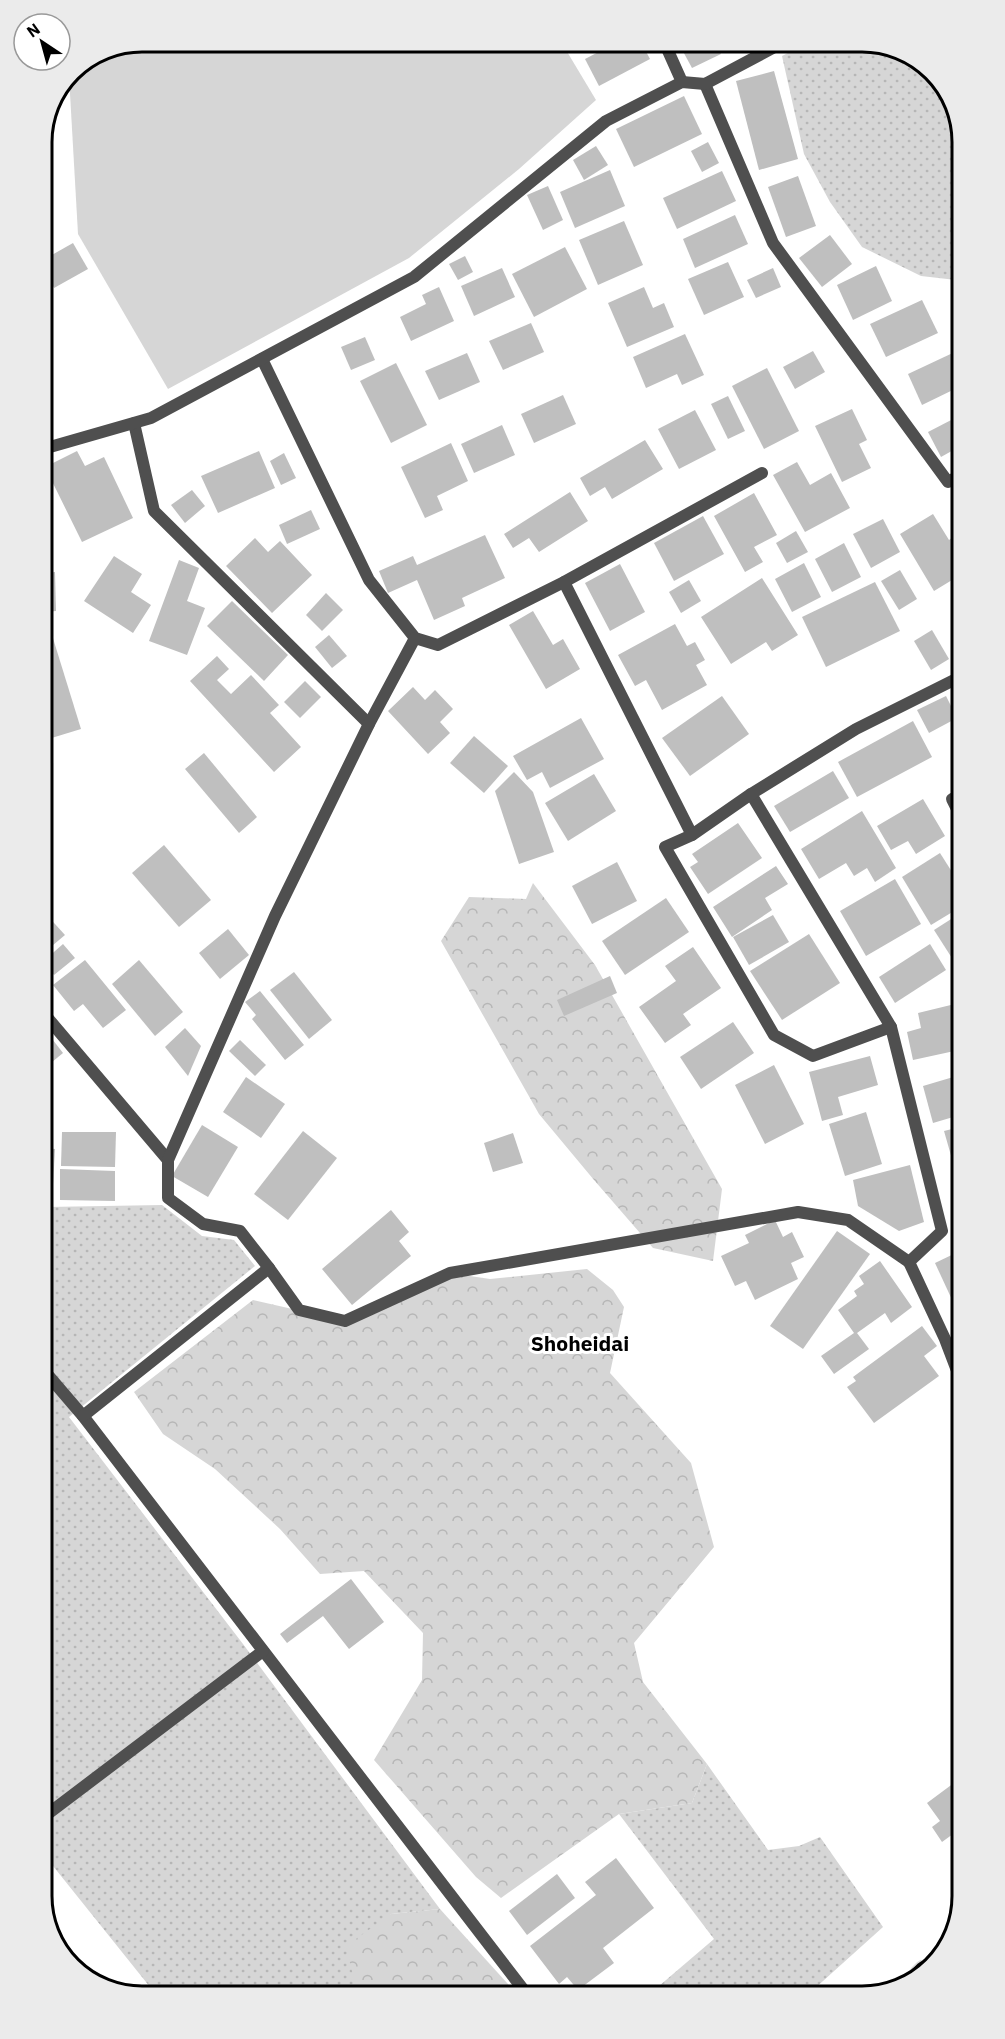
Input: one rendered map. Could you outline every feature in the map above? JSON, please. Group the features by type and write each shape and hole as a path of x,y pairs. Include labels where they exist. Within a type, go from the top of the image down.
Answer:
{"street":[{"path":"669,53 682,82"},
{"path":"53,446 151,418 414,277 606,122 682,82 705,84 763,53"},
{"path":"705,84 773,243 948,482 952,480"},
{"path":"261,359 369,580 415,638 438,645 564,582 762,473"},
{"path":"134,423 154,511 369,724"},
{"path":"564,582 692,835"},
{"path":"415,638 369,724 275,916 168,1160 168,1198 203,1224 240,1231 299,1310 345,1321 450,1274 798,1212 849,1220 909,1262 952,1357"},
{"path":"891,1027 813,1056 774,1035 665,847 692,835 751,794 856,729 952,681"},
{"path":"751,794 891,1027 942,1231 909,1262"},
{"path":"52,1024 168,1160"},
{"path":"83,1416 269,1268"},
{"path":"52,1380 83,1416 521,1986"},
{"path":"52,1811 263,1651"}],"green space":[{"path":"142,52 568,53 596,100 519,169 409,258 168,389 78,234 70,90 83,75 108,59"},
{"path":"788,53 880,54 908,65 934,88 946,108 951,125 952,280 921,276 862,247 830,202 804,154 782,56"},
{"path":"533,883 595,965 722,1189 713,1261 653,1248 594,1180 539,1114 441,941 469,897 526,899"},
{"path":"162,1205 202,1236 234,1240 255,1266 69,1417 243,1644 440,1909 391,1914 357,1986 149,1986 52,1865 52,1207"},
{"path":"587,1269 613,1290 624,1307 610,1373 691,1463 714,1547 634,1643 643,1682 707,1764 692,1803 619,1814 501,1898 476,1877 374,1760 422,1680 423,1633 364,1571 320,1574 280,1529 215,1469 163,1434 134,1392 253,1300 345,1321 450,1273 490,1279"},
{"path":"707,1764 768,1850 799,1846 820,1837 883,1927 817,1986 659,1986 714,1939 619,1814 692,1803"},
{"path":"440,1909 510,1986 356,1986 346,1946 391,1914"}],"building":[{"path":"597,53 647,53 650,59 599,86 585,59"},
{"path":"684,53 720,53 721,54 692,68"},
{"path":"774,71 798,159 759,170 736,81"},
{"path":"684,96 702,134 634,167 616,129"},
{"path":"708,142 719,163 702,172 691,151"},
{"path":"596,146 608,165 584,180 573,160"},
{"path":"610,170 625,206 575,228 560,192"},
{"path":"722,171 736,201 677,229 663,198"},
{"path":"798,176 816,226 786,237 768,187"},
{"path":"548,186 563,220 543,230 527,195"},
{"path":"735,215 748,244 695,268 683,239"},
{"path":"624,221 643,265 598,285 579,240"},
{"path":"830,235 852,264 822,287 799,258"},
{"path":"73,243 88,269 54,288 53,254"},
{"path":"565,247 587,289 534,317 512,274"},
{"path":"465,256 473,272 458,280 449,264"},
{"path":"728,262 744,297 704,315 688,279"},
{"path":"876,266 892,301 853,320 837,285"},
{"path":"502,268 515,297 474,316 461,286"},
{"path":"773,268 781,287 756,298 747,280"},
{"path":"439,287 454,321 411,341 400,317 426,304 422,295"},
{"path":"644,287 653,308 664,303 674,327 627,347 608,303"},
{"path":"922,300 938,333 886,357 870,324"},
{"path":"531,323 544,352 503,370 489,341"},
{"path":"685,334 704,375 682,385 677,374 646,388 633,357"},
{"path":"365,337 375,360 351,370 341,347"},
{"path":"813,351 825,372 795,389 783,367"},
{"path":"467,353 480,382 439,400 425,371"},
{"path":"952,353 952,390 922,405 908,374"},
{"path":"396,363 427,425 391,443 360,381"},
{"path":"767,368 799,431 764,449 732,386"},
{"path":"563,395 576,424 534,443 521,414"},
{"path":"728,396 745,431 728,439 711,404"},
{"path":"852,409 867,440 859,444 871,468 842,482 815,426"},
{"path":"695,410 716,450 679,469 658,429"},
{"path":"952,420 952,451 941,457 928,432"},
{"path":"502,425 515,455 474,473 461,444"},
{"path":"645,440 663,469 612,499 605,487 590,496 580,478"},
{"path":"451,443 468,481 437,496 443,510 425,518 401,467"},
{"path":"77,451 85,466 104,457 133,518 82,542 53,483 53,463"},
{"path":"259,451 275,488 218,513 201,476"},
{"path":"284,453 296,478 281,485 270,461"},
{"path":"797,462 810,485 831,473 850,508 805,532 773,475"},
{"path":"192,490 205,506 185,523 171,505"},
{"path":"570,492 588,521 539,552 529,538 513,548 504,534"},
{"path":"754,493 777,535 754,547 763,562 745,572 714,516"},
{"path":"311,510 320,529 287,544 279,525"},
{"path":"933,514 949,540 952,538 952,580 934,591 900,534"},
{"path":"703,516 724,554 674,581 654,543"},
{"path":"883,519 900,552 871,568 853,534"},
{"path":"796,531 808,552 787,563 776,543"},
{"path":"485,535 505,578 462,598 465,606 434,620 417,580 388,593 379,571 413,556 417,565"},
{"path":"255,538 268,552 280,541 312,575 272,613 226,566"},
{"path":"844,543 861,577 832,592 815,559"},
{"path":"114,556 142,574 131,592 151,605 133,633 84,601"},
{"path":"179,560 199,568 187,601 205,608 187,655 149,641"},
{"path":"804,563 821,597 792,612 775,579"},
{"path":"620,564 645,612 610,631 585,583"},
{"path":"900,570 917,599 899,610 881,581"},
{"path":"53,572 55,572 56,611 53,611"},
{"path":"762,578 798,635 772,651 766,642 731,664 701,617"},
{"path":"689,580 701,601 681,613 669,592"},
{"path":"875,582 900,631 826,667 802,617"},
{"path":"326,593 343,610 322,631 306,615"},
{"path":"232,601 288,655 264,681 207,626"},
{"path":"533,611 553,645 563,639 580,669 546,689 509,625"},
{"path":"675,624 687,646 695,642 705,660 696,665 707,685 662,710 646,680 635,686 618,655"},
{"path":"932,630 949,659 931,670 914,641"},
{"path":"329,635 347,656 332,668 315,647"},
{"path":"53,637 81,729 53,738"},
{"path":"217,656 229,669 217,680 231,694 251,675 279,705 270,713 301,747 274,772 190,681"},
{"path":"305,681 321,697 300,718 284,702"},
{"path":"413,687 425,700 435,690 453,709 440,722 450,733 428,754 388,711"},
{"path":"722,696 749,734 690,776 662,738"},
{"path":"946,696 952,708 952,721 929,733 917,710"},
{"path":"581,718 604,759 550,788 542,772 527,780 513,756"},
{"path":"913,721 932,757 857,797 838,762"},
{"path":"474,736 508,766 484,793 450,763"},
{"path":"204,753 257,817 239,833 185,769"},
{"path":"833,771 849,798 790,832 774,806"},
{"path":"514,772 533,792 554,852 519,864 495,791"},
{"path":"594,774 616,811 568,841 545,803"},
{"path":"923,799 945,836 916,854 908,841 891,850 877,826"},
{"path":"862,811 896,868 875,882 867,868 854,876 846,863 819,879 801,849"},
{"path":"738,823 762,858 708,894 690,867 698,862 692,854"},
{"path":"164,845 211,900 179,927 132,873"},
{"path":"940,853 952,872 952,912 931,925 902,877"},
{"path":"617,862 637,901 592,924 572,886"},
{"path":"776,866 788,884 765,898 772,910 732,937 713,907"},
{"path":"895,879 921,924 866,956 840,911"},
{"path":"666,898 689,932 625,975 602,941"},
{"path":"773,915 789,942 749,965 733,937"},
{"path":"952,918 952,958 934,930"},
{"path":"53,921 65,935 53,945"},
{"path":"228,929 249,955 220,979 199,953"},
{"path":"809,934 840,983 782,1020 750,971"},
{"path":"63,944 75,958 54,975 53,953"},
{"path":"930,944 946,970 895,1003 879,977"},
{"path":"693,947 721,988 683,1014 691,1025 665,1043 639,1007 676,981 665,966"},
{"path":"85,960 126,1010 103,1028 83,1004 74,1011 53,985"},
{"path":"139,960 183,1012 155,1036 112,984"},
{"path":"294,972 332,1020 309,1039 270,990"},
{"path":"610,976 617,993 564,1016 557,1000"},
{"path":"260,991 304,1045 285,1060 252,1019 256,1015 245,1002"},
{"path":"952,1005 952,1052 913,1060 907,1032 921,1028 918,1013"},
{"path":"733,1022 754,1053 701,1089 680,1057"},
{"path":"185,1028 201,1046 188,1076 165,1047"},
{"path":"52,1039 63,1053 52,1062"},
{"path":"240,1040 266,1065 255,1076 229,1051"},
{"path":"870,1056 878,1085 838,1097 843,1115 822,1121 809,1072"},
{"path":"774,1065 804,1124 765,1144 735,1085"},
{"path":"246,1077 285,1104 261,1138 223,1112"},
{"path":"952,1077 952,1117 933,1123 923,1086"},
{"path":"866,1112 882,1164 845,1176 829,1124"},
{"path":"202,1125 238,1147 208,1197 172,1176"},
{"path":"952,1129 952,1159 944,1131"},
{"path":"303,1131 337,1158 288,1220 254,1194"},
{"path":"62,1132 116,1132 115,1167 61,1166"},
{"path":"513,1133 523,1163 493,1172 484,1143"},
{"path":"52,1149 55,1149 52,1195"},
{"path":"910,1165 924,1222 899,1231 858,1206 853,1180"},
{"path":"60,1169 115,1171 115,1201 60,1200"},
{"path":"391,1210 409,1232 399,1241 411,1256 352,1305 322,1269"},
{"path":"775,1220 783,1237 792,1232 804,1257 791,1263 798,1279 755,1300 746,1281 735,1286 721,1256 749,1243 745,1235"},
{"path":"837,1231 870,1254 803,1349 770,1326"},
{"path":"952,1255 952,1300 935,1263"},
{"path":"880,1261 912,1307 891,1323 885,1313 857,1333 869,1349 834,1374 821,1356 854,1333 838,1310 857,1296 854,1291 864,1284 859,1276"},
{"path":"922,1326 937,1346 924,1356 939,1376 874,1423 847,1387 856,1381 853,1377"},
{"path":"351,1579 384,1622 349,1649 323,1616 287,1643 280,1634"},
{"path":"952,1784 952,1835 942,1842 932,1827 940,1821 927,1803"},
{"path":"616,1858 654,1908 603,1948 614,1963 583,1986 575,1986 567,1977 559,1984 530,1946 596,1895 585,1882"},
{"path":"557,1874 575,1898 527,1935 509,1911"}],"district":[{"name":"Shoheidai","path":"580,1343"}]}
